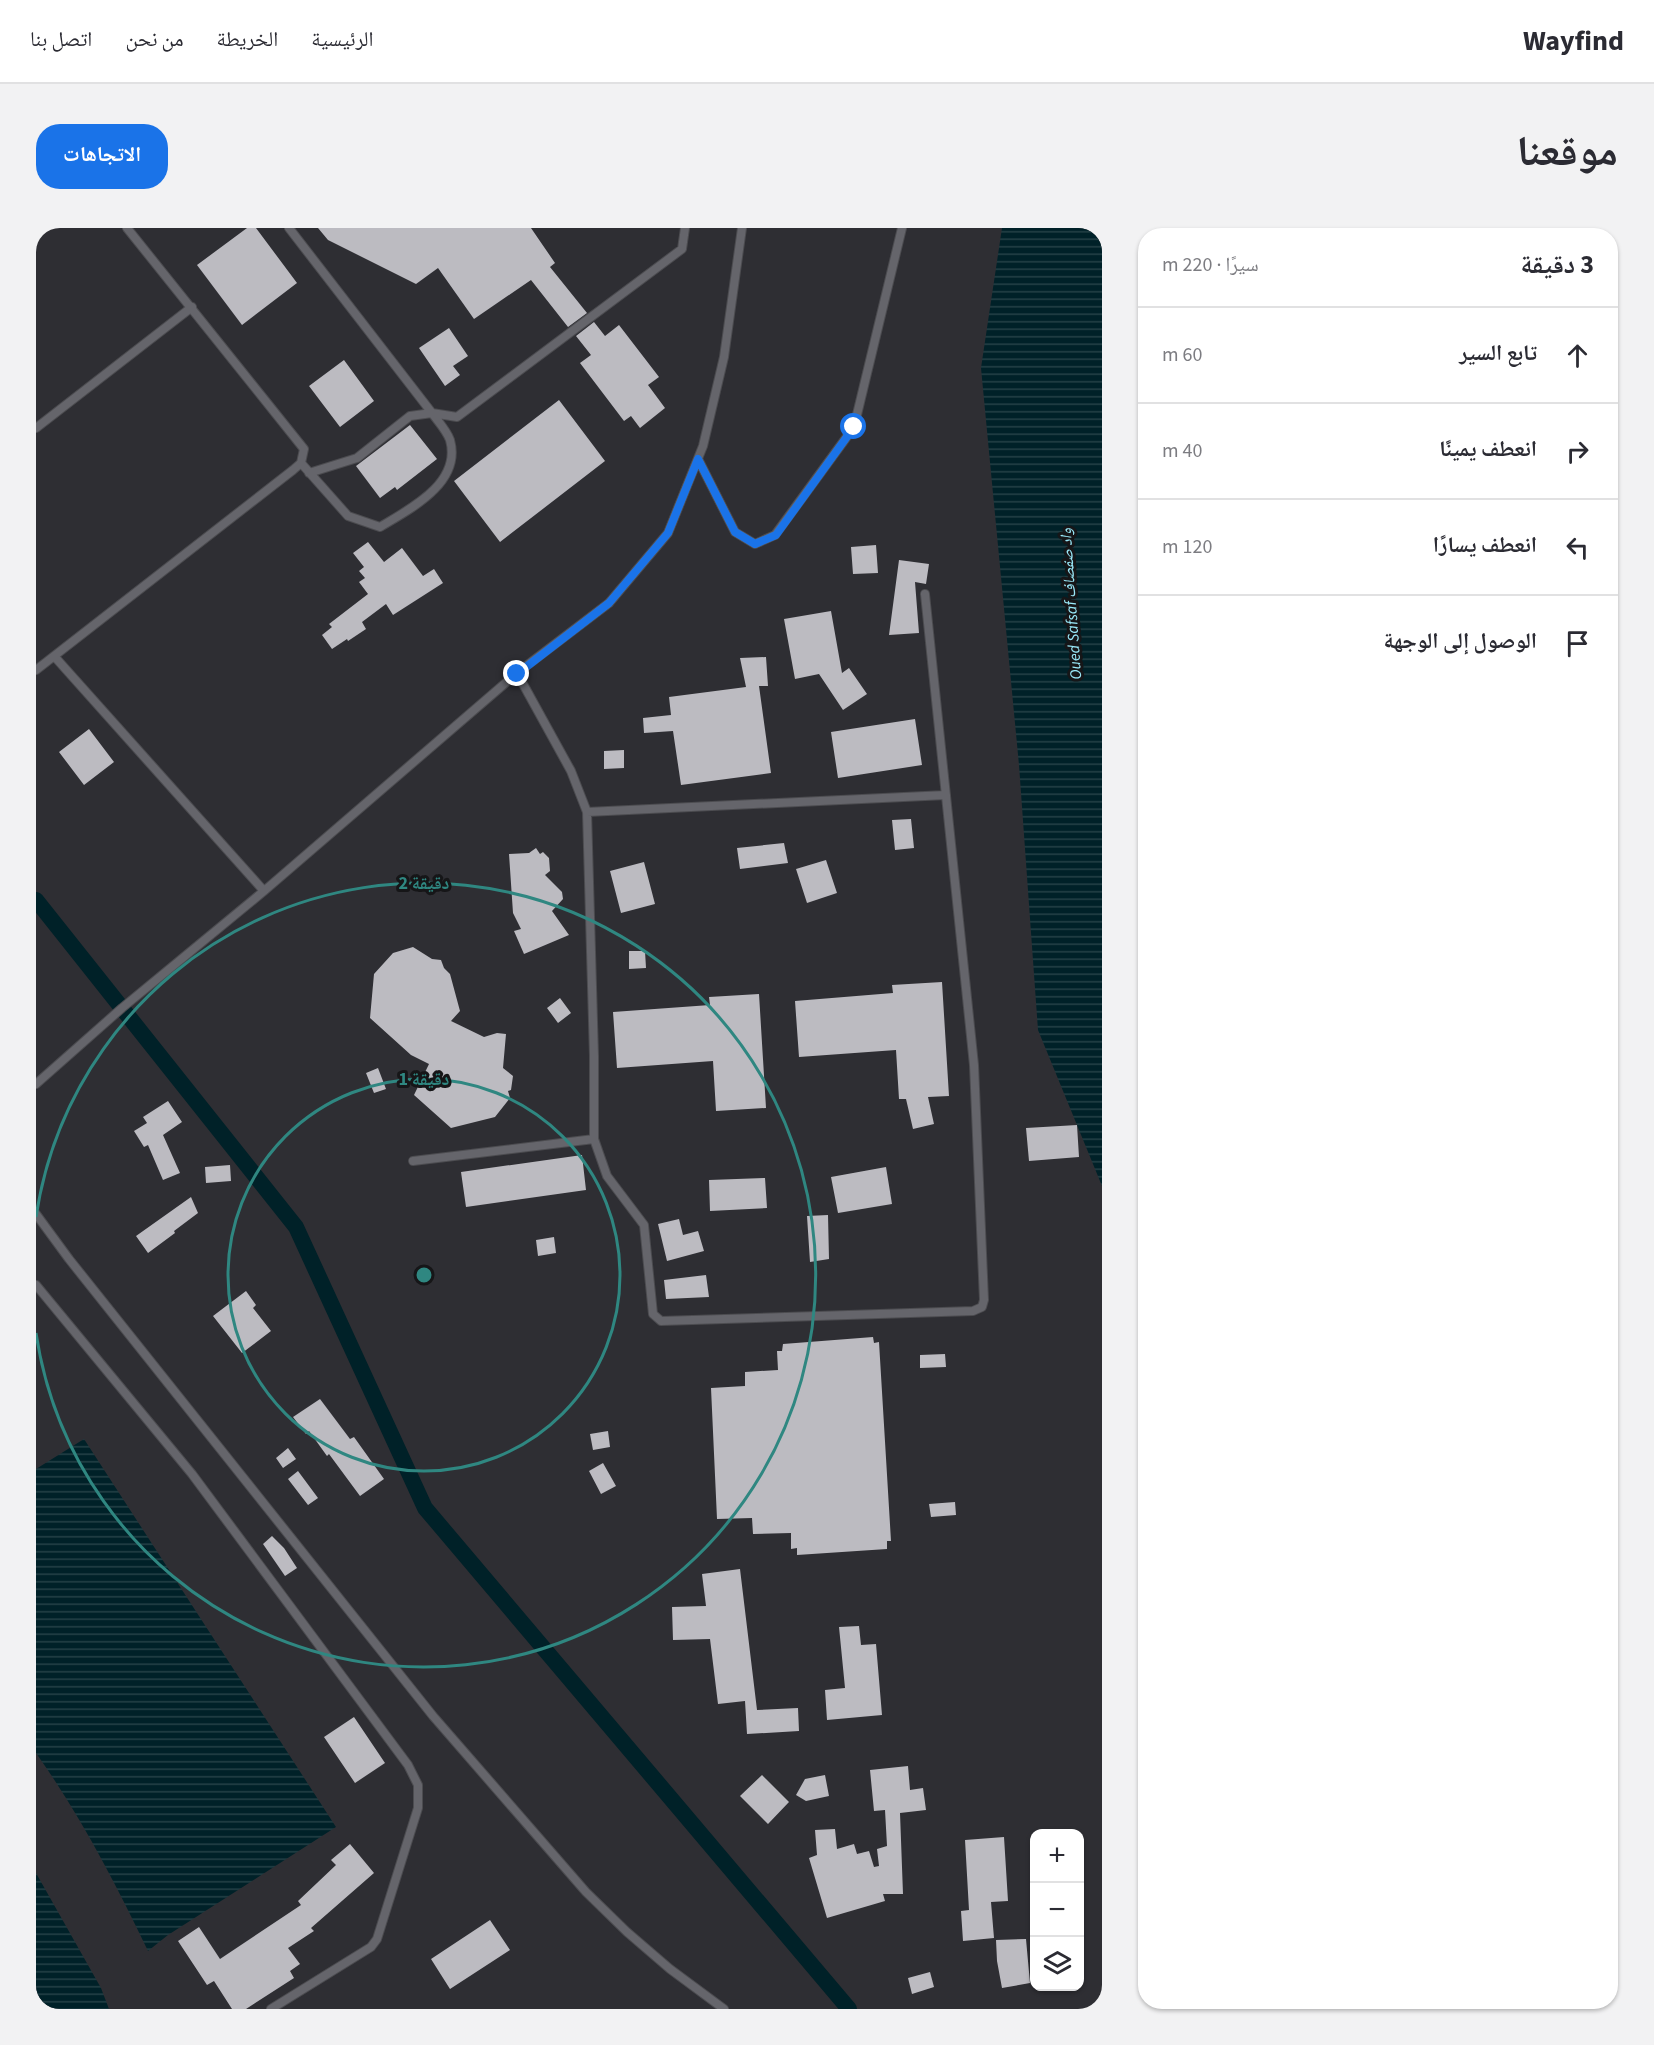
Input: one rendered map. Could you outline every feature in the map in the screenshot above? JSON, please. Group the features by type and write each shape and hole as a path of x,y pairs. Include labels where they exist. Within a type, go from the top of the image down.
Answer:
{"lane":[{"path":"36,670 301,463 304,449 127,228"},
{"path":"289,228 450,439 450,463 436,490 414,507 380,527 348,516 301,463"},
{"path":"309,473 357,458 410,416 432,413 457,417 682,249 685,228"},
{"path":"36,1084 122,1008 264,891 517,674 609,603 668,533 703,446 724,357 742,228"},
{"path":"698,459 735,532 755,544 776,535 854,427 902,228"},
{"path":"36,428 192,307"},
{"path":"517,674 571,771 587,812 594,1139 607,1176 644,1225 653,1314 661,1321 973,1311 982,1307 984,1300 974,1065 925,594"},
{"path":"54,656 264,891"},
{"path":"587,812 946,795"},
{"path":"413,1161 594,1139"},
{"path":"36,1214 69,1259 448,1734 586,1892 627,1932 724,2009"},
{"path":"36,1285 192,1474 408,1765 418,1785 418,1808 377,1940 371,1947 271,2009"}],"water":[{"name":"Oued Safsaf واد صفصاف","path":"1002,228 1102,228 1102,1186 1038,1030 1019,765 981,368"},
{"path":"84,1439 336,1827 168,1935 148,1951 96,1849 36,1753 36,1469"},
{"path":"36,1873 101,1988 109,2009 36,2009"}],"building":[{"path":"247,228 256,228 297,283 242,325 197,265"},
{"path":"318,228 531,228 555,263 550,267 587,313 568,327 531,280 474,319 438,268 416,284 328,240"},
{"path":"594,322 605,336 619,325 659,377 648,385 665,408 640,428 631,416 624,421 580,363 591,355 576,336"},
{"path":"449,328 468,356 453,366 460,375 445,386 419,348"},
{"path":"344,360 374,401 340,427 309,386"},
{"path":"559,400 605,461 500,542 454,481"},
{"path":"410,425 437,459 397,490 395,487 380,498 356,466"},
{"path":"368,542 384,562 402,548 423,576 434,569 443,583 393,615 386,604 362,622 366,629 332,649 322,635 332,627 329,624 368,594 359,582 365,578 359,571 364,567 353,553"},
{"path":"876,545 878,573 853,574 851,547"},
{"path":"899,560 929,564 926,584 915,582 919,633 889,635"},
{"path":"831,611 842,673 849,668 867,694 843,710 819,674 795,679 784,619"},
{"path":"766,657 768,686 759,686 771,773 681,785 673,731 644,733 643,718 671,715 669,697 746,687 740,658"},
{"path":"915,719 922,765 838,778 831,732"},
{"path":"89,729 114,762 84,785 59,752"},
{"path":"624,750 624,768 604,769 604,751"},
{"path":"911,819 914,848 895,850 892,820"},
{"path":"784,843 788,863 740,869 737,848"},
{"path":"536,848 540,854 543,852 549,858 550,871 545,875 562,892 563,899 552,911 569,935 524,954 514,931 521,929 513,913 509,854 529,853"},
{"path":"826,860 837,893 807,903 796,869"},
{"path":"644,862 655,904 621,913 610,871"},
{"path":"413,947 432,959 441,960 444,968 450,974 460,1011 451,1021 484,1037 497,1033 506,1034 503,1068 513,1076 511,1090 508,1091 510,1098 495,1117 451,1128 414,1095 429,1064 411,1055 370,1018 374,974 393,953"},
{"path":"629,951 645,951 646,968 629,969"},
{"path":"942,982 949,1096 928,1097 934,1124 913,1129 906,1099 899,1099 896,1050 799,1057 795,1001 893,993 892,985"},
{"path":"759,994 766,1108 716,1111 713,1061 617,1068 613,1012 710,1005 709,997"},
{"path":"560,998 571,1013 558,1023 547,1008"},
{"path":"378,1068 386,1089 374,1093 366,1073"},
{"path":"168,1101 182,1122 163,1135 180,1173 163,1180 148,1145 144,1147 134,1131 147,1123 143,1117"},
{"path":"1077,1125 1079,1157 1029,1161 1026,1128"},
{"path":"582,1155 586,1190 466,1207 461,1172"},
{"path":"230,1165 231,1181 206,1183 205,1167"},
{"path":"886,1167 892,1204 838,1213 831,1177"},
{"path":"765,1178 767,1208 710,1211 709,1180"},
{"path":"191,1197 198,1213 148,1253 136,1236"},
{"path":"828,1215 829,1259 810,1262 807,1216"},
{"path":"679,1219 683,1235 698,1231 704,1251 667,1261 658,1224"},
{"path":"554,1237 556,1253 538,1256 536,1240"},
{"path":"706,1275 709,1297 666,1299 664,1280"},
{"path":"246,1291 256,1305 253,1308 271,1331 242,1353 213,1316"},
{"path":"873,1337 874,1343 879,1342 891,1541 887,1541 887,1549 797,1555 797,1548 791,1549 791,1533 753,1534 752,1518 717,1519 711,1388 745,1386 745,1372 778,1370 777,1351 782,1351 783,1344"},
{"path":"945,1354 946,1367 920,1368 920,1355"},
{"path":"320,1399 350,1439 354,1437 384,1479 360,1496 329,1454 327,1456 309,1431 306,1434 293,1417"},
{"path":"608,1431 610,1447 593,1450 590,1434"},
{"path":"288,1448 296,1459 283,1468 276,1458"},
{"path":"603,1463 616,1486 601,1494 589,1471"},
{"path":"298,1471 318,1498 308,1505 288,1479"},
{"path":"955,1502 956,1515 931,1517 929,1504"},
{"path":"272,1536 284,1548 297,1568 285,1576 263,1544"},
{"path":"740,1569 757,1710 798,1708 799,1731 747,1734 745,1701 718,1704 710,1639 673,1640 672,1607 706,1606 702,1574"},
{"path":"859,1626 861,1645 876,1644 882,1715 827,1720 825,1690 845,1688 839,1627"},
{"path":"354,1717 385,1763 355,1783 324,1737"},
{"path":"908,1766 910,1790 923,1788 926,1810 900,1813 903,1894 883,1894 885,1901 827,1918 809,1858 817,1855 815,1830 835,1829 837,1849 854,1844 857,1854 869,1851 874,1867 879,1866 877,1849 887,1846 885,1810 874,1811 870,1770"},
{"path":"762,1775 789,1802 768,1824 740,1796"},
{"path":"825,1775 829,1796 806,1801 796,1795 805,1779"},
{"path":"1004,1837 1008,1901 991,1902 994,1938 963,1941 961,1911 969,1910 965,1840"},
{"path":"350,1844 374,1873 311,1928 314,1931 288,1948 300,1964 290,1971 294,1978 246,2009 232,2009 214,1981 207,1985 178,1941 199,1927 220,1959 301,1905 298,1901 336,1865 331,1860"},
{"path":"490,1920 510,1950 450,1989 431,1959"},
{"path":"1026,1939 1030,1983 1002,1988 996,1940"},
{"path":"930,1972 934,1987 912,1994 908,1978"}],"waterway":[{"path":"36,900 296,1227 425,1508 849,2009"}],"route":[{"path":"517,674 609,603 668,533 698,459 735,532 755,544 776,535 854,427"}]}
